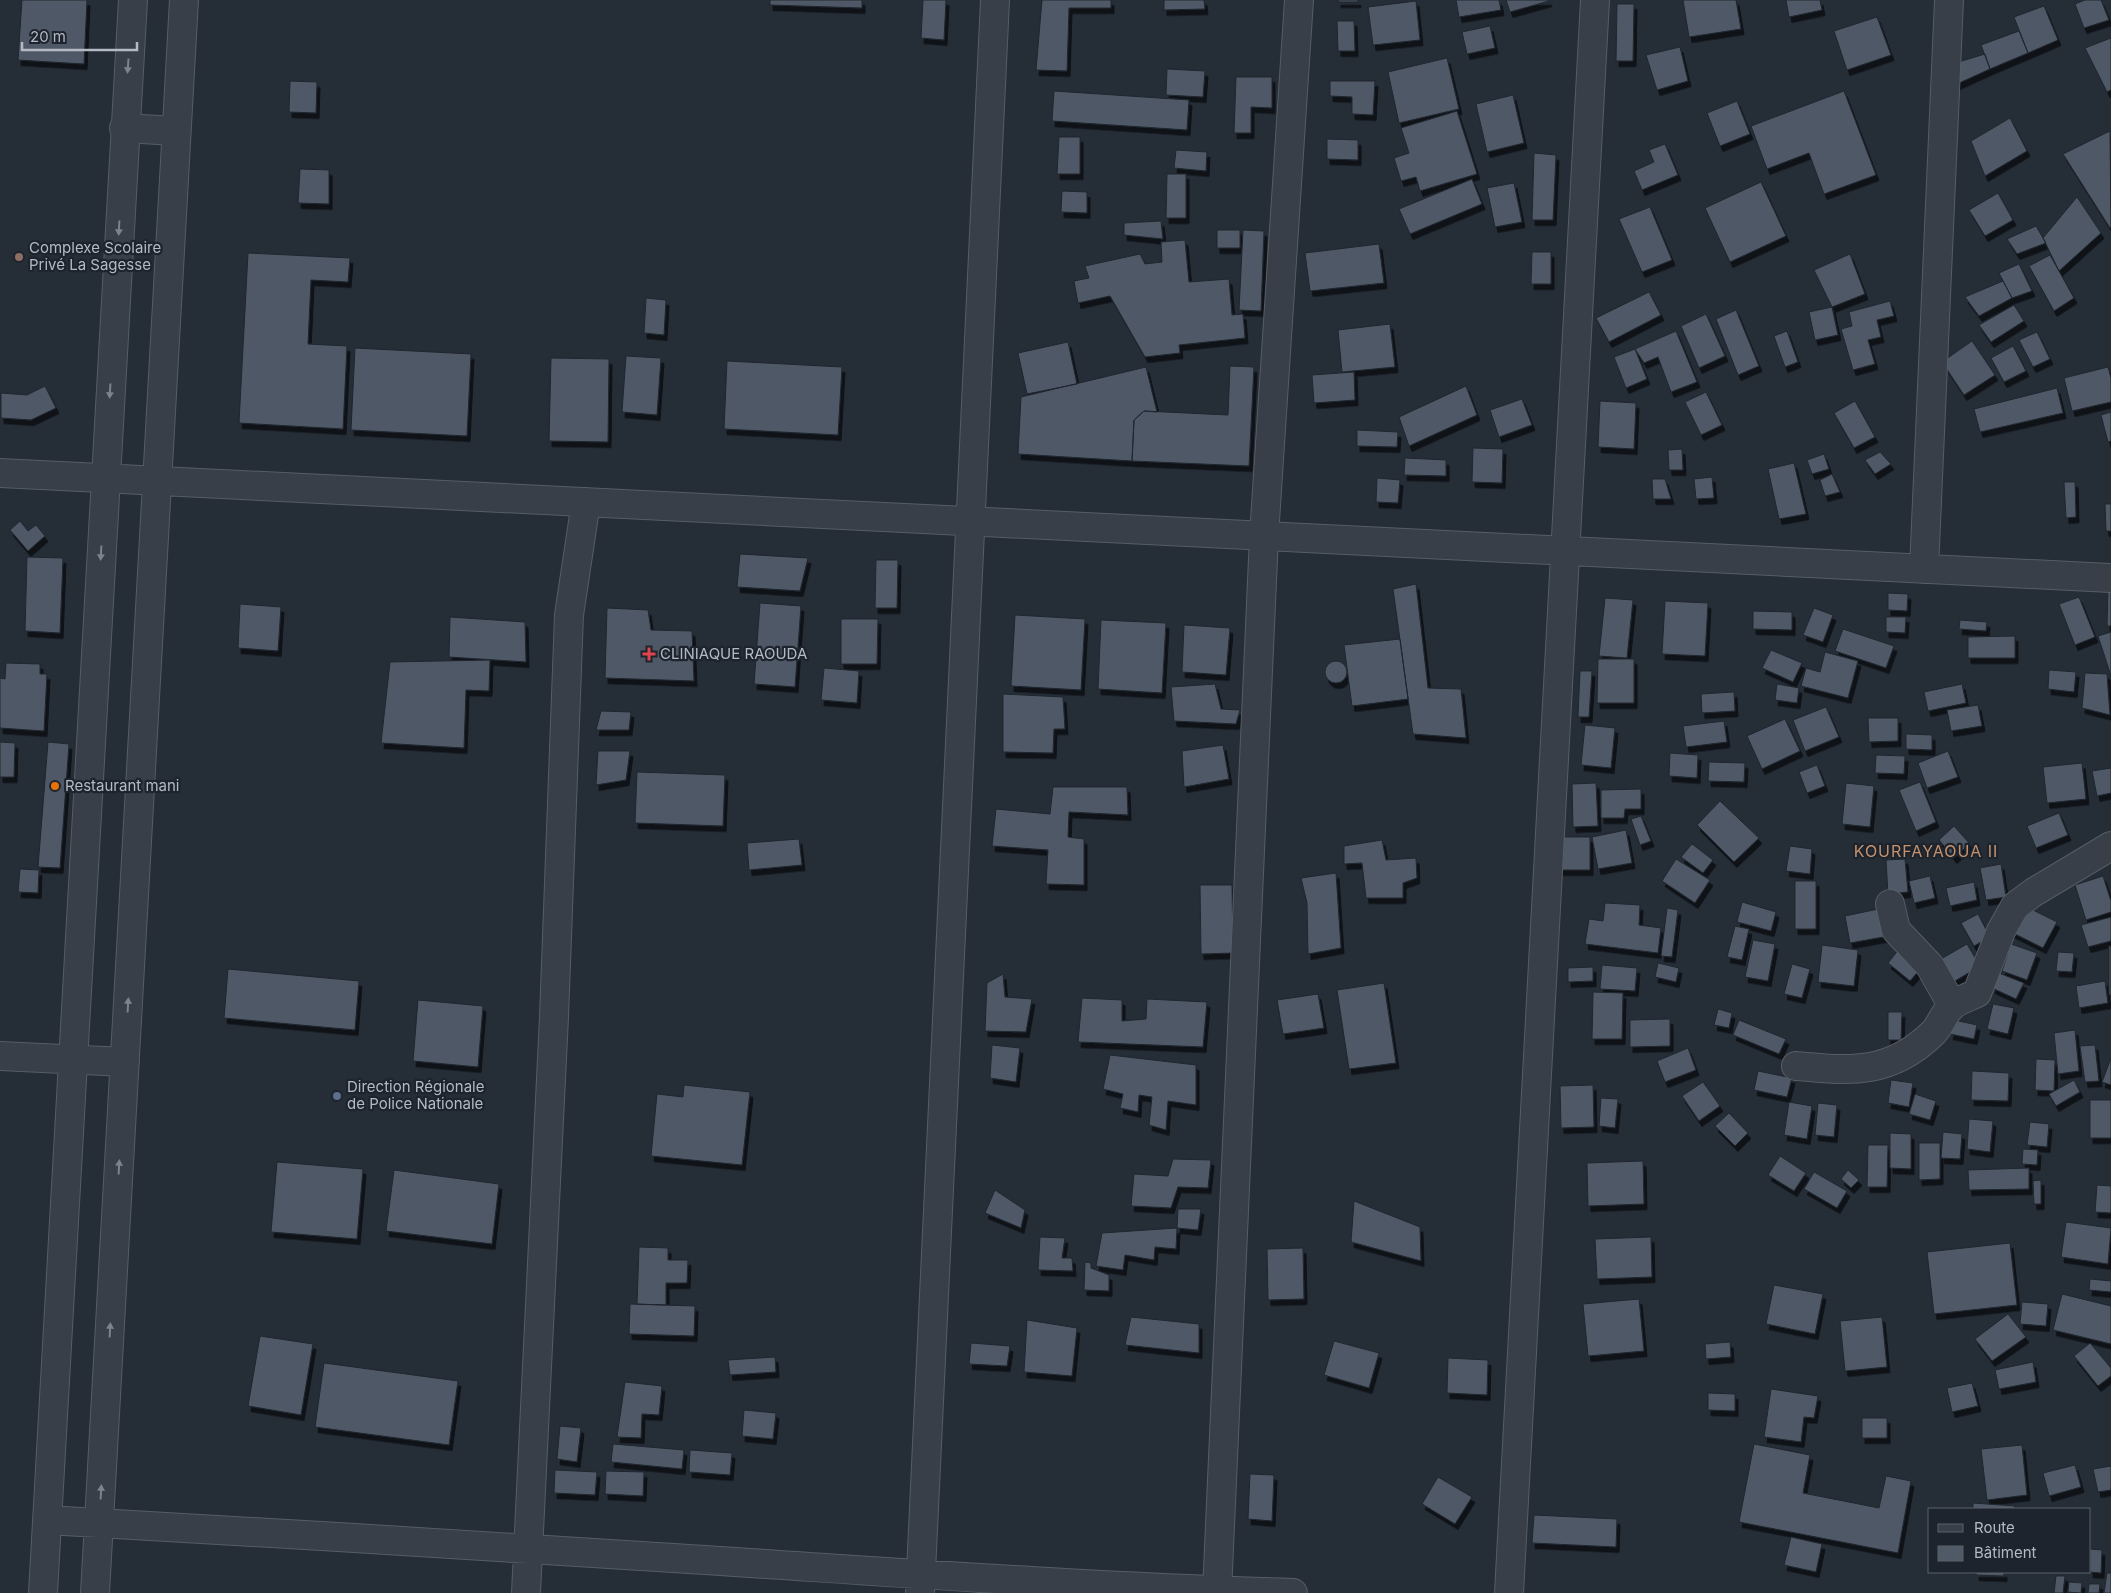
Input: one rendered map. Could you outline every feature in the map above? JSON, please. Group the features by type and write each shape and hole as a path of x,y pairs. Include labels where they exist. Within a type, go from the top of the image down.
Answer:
{"street":[{"path":"43,1593 124,128 133,0"},
{"path":"95,1593 184,0"},
{"path":"921,1584 994,0"},
{"path":"1217,1592 1264,536 1299,0"},
{"path":"1509,1593 1595,0"},
{"path":"1924,569 1949,0"},
{"path":"124,128 176,132"},
{"path":"0,473 2111,578"},
{"path":"526,1593 554,1017 569,615 586,502"},
{"path":"1796,1066 1848,1071 1867,1068 1895,1060 1921,1045 1940,1027 1952,1006 1977,993 2001,931 2015,906 2034,892 2111,846"},
{"path":"1890,904 1896,930 1930,966 1952,1006"},
{"path":"0,1056 124,1062"},
{"path":"47,1520 528,1548 921,1584 1293,1593"}],"building":[{"path":"22,0 87,0 84,64 18,60"},
{"path":"770,0 862,0 862,8 770,5"},
{"path":"923,0 946,0 944,40 921,38"},
{"path":"1042,0 1111,0 1111,8 1069,8 1067,71 1036,70"},
{"path":"1164,0 1204,0 1205,9 1164,10"},
{"path":"1338,0 1358,0 1358,2 1338,2"},
{"path":"1456,0 1499,0 1501,10 1459,17"},
{"path":"1506,0 1549,0 1549,1 1510,12"},
{"path":"1683,0 1736,0 1741,29 1689,37"},
{"path":"1786,0 1820,0 1822,10 1789,17"},
{"path":"2085,0 2101,0 2109,20 2084,28 2075,4"},
{"path":"1416,1 1420,40 1373,45 1368,7"},
{"path":"1617,4 1634,4 1633,61 1616,61"},
{"path":"2044,6 2058,40 2028,53 2014,17"},
{"path":"1877,17 1891,55 1847,70 1834,31"},
{"path":"1337,21 1354,21 1355,51 1338,51"},
{"path":"1490,26 1495,48 1467,54 1462,32"},
{"path":"2019,31 2028,53 1990,69 1981,45"},
{"path":"2111,38 2111,90 2107,92 2085,48"},
{"path":"1680,47 1688,81 1657,90 1646,55"},
{"path":"1985,54 1990,69 1957,84 1955,63"},
{"path":"1447,58 1459,109 1399,123 1388,72"},
{"path":"1167,69 1205,71 1203,97 1166,95"},
{"path":"1236,77 1272,77 1272,108 1251,107 1251,133 1234,133"},
{"path":"290,81 317,82 316,113 289,112"},
{"path":"1330,81 1375,81 1373,115 1352,114 1352,97 1330,96"},
{"path":"1054,91 1189,100 1187,130 1052,121"},
{"path":"1844,91 1876,175 1824,194 1809,153 1767,169 1751,126"},
{"path":"1513,95 1524,143 1487,152 1476,104"},
{"path":"1737,101 1750,134 1720,146 1707,113"},
{"path":"1457,111 1477,174 1420,191 1416,177 1401,181 1394,158 1409,153 1401,128"},
{"path":"2010,118 2027,151 1985,176 1971,141"},
{"path":"2110,131 2111,227 2110,228 2063,154"},
{"path":"1059,137 1080,137 1080,174 1057,174"},
{"path":"1327,139 1358,140 1358,160 1327,159"},
{"path":"1665,144 1678,175 1642,190 1634,171 1654,162 1649,150"},
{"path":"1176,150 1207,152 1206,171 1174,168"},
{"path":"1534,153 1556,155 1553,220 1532,220"},
{"path":"300,169 329,170 329,204 298,203"},
{"path":"1167,174 1186,174 1186,218 1166,218"},
{"path":"1472,179 1482,204 1410,234 1399,209"},
{"path":"1761,182 1786,236 1730,262 1705,208"},
{"path":"1514,183 1522,222 1495,227 1487,188"},
{"path":"1062,191 1087,192 1087,213 1061,212"},
{"path":"1998,193 2013,220 1985,236 1969,210"},
{"path":"2077,197 2101,233 2059,271 2043,238"},
{"path":"1650,207 1672,260 1642,272 1619,219"},
{"path":"1161,221 1163,239 1124,235 1124,223"},
{"path":"2036,226 2046,243 2017,254 2007,239"},
{"path":"1217,230 1240,230 1240,248 1217,248"},
{"path":"1243,230 1264,231 1261,311 1239,310"},
{"path":"1185,240 1189,282 1229,279 1232,315 1243,314 1245,338 1179,345 1180,353 1145,357 1110,296 1078,303 1074,281 1089,278 1085,266 1140,254 1145,264 1162,262 1161,242"},
{"path":"1379,244 1384,283 1310,291 1305,253"},
{"path":"1532,252 1551,252 1551,284 1531,284"},
{"path":"248,253 350,258 348,282 311,280 308,344 347,346 343,429 239,423"},
{"path":"1850,254 1865,294 1832,307 1814,270"},
{"path":"2050,255 2074,298 2054,311 2029,266"},
{"path":"2019,264 2032,291 2012,298 1999,273"},
{"path":"2003,281 2012,298 1979,316 1965,297"},
{"path":"1649,292 1661,315 1609,342 1596,318"},
{"path":"646,298 666,300 664,335 644,333"},
{"path":"1890,301 1894,316 1877,320 1881,337 1868,340 1875,364 1853,370 1841,329 1852,326 1849,312"},
{"path":"2014,305 2024,321 1991,342 1979,325"},
{"path":"1832,307 1838,335 1815,340 1809,312"},
{"path":"1736,310 1759,366 1738,375 1716,319"},
{"path":"1706,314 1725,356 1699,368 1681,326"},
{"path":"1390,324 1395,367 1342,372 1338,330"},
{"path":"1676,331 1697,382 1671,392 1658,357 1644,363 1635,349"},
{"path":"1787,331 1798,362 1785,367 1774,336"},
{"path":"2037,332 2050,359 2033,367 2019,340"},
{"path":"1972,341 1995,375 1964,395 1942,362"},
{"path":"1068,342 1077,384 1027,394 1018,353"},
{"path":"2013,346 2026,371 2004,382 1991,358"},
{"path":"355,348 471,354 467,436 351,430"},
{"path":"1635,349 1647,379 1626,388 1614,357"},
{"path":"626,356 661,358 657,415 622,412"},
{"path":"551,358 609,359 608,442 549,441"},
{"path":"727,361 842,367 838,435 724,429"},
{"path":"1230,366 1254,367 1249,466 1132,461 1134,420 1144,411 1228,415"},
{"path":"1146,367 1157,412 1144,411 1134,420 1132,461 1018,454 1021,397"},
{"path":"2108,367 2111,378 2111,402 2072,411 2064,378"},
{"path":"1354,372 1355,400 1314,403 1312,375"},
{"path":"45,386 56,408 31,420 1,418 1,393 27,395"},
{"path":"1466,386 1477,415 1409,446 1399,417"},
{"path":"2057,388 2063,413 1980,432 1974,409"},
{"path":"1706,392 1722,425 1701,435 1685,402"},
{"path":"1522,399 1532,425 1499,437 1490,410"},
{"path":"1600,401 1636,403 1634,449 1598,447"},
{"path":"1855,401 1875,437 1854,448 1834,413"},
{"path":"2111,412 2111,441 2108,442 2101,415"},
{"path":"1357,430 1398,432 1397,447 1357,446"},
{"path":"1473,448 1503,449 1502,483 1472,482"},
{"path":"1682,449 1683,470 1669,470 1668,450"},
{"path":"1880,452 1891,464 1875,474 1865,460"},
{"path":"1824,454 1829,469 1812,474 1807,460"},
{"path":"1405,458 1446,460 1446,476 1404,475"},
{"path":"1794,463 1806,514 1779,519 1768,469"},
{"path":"1832,474 1840,492 1825,496 1820,480"},
{"path":"1712,477 1714,498 1696,499 1694,479"},
{"path":"1377,478 1400,480 1398,503 1376,502"},
{"path":"1652,479 1665,479 1671,499 1653,499"},
{"path":"2064,482 2075,482 2076,517 2066,518"},
{"path":"2105,504 2111,504 2111,531 2106,531"},
{"path":"20,521 28,531 36,525 45,536 28,551 10,530"},
{"path":"740,554 808,558 800,591 737,587"},
{"path":"27,557 63,558 60,633 25,631"},
{"path":"876,560 898,560 897,608 875,608"},
{"path":"1416,584 1428,688 1461,689 1466,738 1413,734 1393,589"},
{"path":"2108,588 2111,588 2111,626 2107,626"},
{"path":"1888,593 1908,594 1907,611 1888,610"},
{"path":"2079,597 2095,637 2075,645 2059,604"},
{"path":"1605,598 1633,600 1627,658 1599,656"},
{"path":"1665,601 1708,603 1705,656 1662,654"},
{"path":"760,603 801,606 795,687 754,684"},
{"path":"240,604 281,607 278,651 238,648"},
{"name":"CLINIAQUE RAOUDA","path":"607,608 648,610 651,630 692,631 694,681 605,678"},
{"path":"1814,608 1833,615 1823,642 1803,635"},
{"path":"1753,611 1792,612 1792,630 1753,629"},
{"path":"1015,615 1085,619 1081,690 1011,686"},
{"path":"450,617 525,622 526,662 449,657"},
{"path":"1886,617 1906,617 1905,633 1886,632"},
{"path":"841,619 878,619 877,664 841,664"},
{"path":"1101,620 1166,623 1162,693 1098,689"},
{"path":"1960,620 1987,622 1986,631 1959,629"},
{"path":"1184,625 1230,628 1226,675 1182,672"},
{"path":"1843,629 1894,646 1886,668 1835,651"},
{"path":"2111,632 2111,676 2098,636"},
{"path":"2015,636 2015,658 1968,658 1968,637"},
{"path":"1400,639 1408,699 1352,706 1344,645"},
{"path":"1771,650 1802,663 1793,682 1762,668"},
{"path":"1825,652 1858,661 1848,698 1801,686 1806,668 1820,672"},
{"path":"1598,659 1634,659 1634,703 1597,703"},
{"path":"490,660 489,691 466,690 464,748 381,743 390,662"},
{"path":"1336,661 1344,664 1347,672 1344,680 1336,683 1328,680 1325,672 1328,664"},
{"path":"6,663 40,664 40,674 47,674 44,731 0,728 0,678 5,679"},
{"path":"824,668 859,671 857,703 821,700"},
{"path":"2049,670 2076,672 2074,692 2048,689"},
{"path":"1580,671 1592,671 1589,717 1578,717"},
{"path":"2085,673 2107,674 2110,715 2082,708"},
{"path":"1215,684 1221,709 1240,710 1236,724 1174,721 1171,687"},
{"path":"1777,684 1799,688 1797,703 1775,700"},
{"path":"1962,684 1966,703 1928,711 1924,692"},
{"path":"1734,692 1735,711 1702,713 1701,694"},
{"path":"1003,694 1063,697 1065,729 1054,729 1053,753 1003,752"},
{"path":"1978,705 1982,726 1951,731 1947,710"},
{"path":"1826,707 1839,737 1805,751 1793,720"},
{"path":"601,711 631,712 629,730 596,730"},
{"path":"1868,718 1898,718 1898,741 1869,742"},
{"path":"1785,719 1800,751 1762,769 1747,736"},
{"path":"1724,721 1727,742 1686,747 1683,726"},
{"path":"1585,725 1615,728 1611,768 1581,765"},
{"path":"1906,734 1932,735 1932,750 1906,749"},
{"path":"0,742 15,743 14,777 0,777"},
{"path":"48,742 69,744 60,868 38,867"},
{"path":"1223,745 1229,779 1184,787 1182,751"},
{"path":"598,751 630,751 626,780 596,785"},
{"path":"1948,751 1958,777 1927,788 1918,763"},
{"path":"1670,753 1698,755 1697,778 1669,776"},
{"path":"1876,755 1905,756 1904,774 1875,773"},
{"path":"1709,762 1745,763 1744,782 1708,781"},
{"path":"2082,763 2086,799 2047,803 2043,767"},
{"path":"1817,765 1825,786 1807,793 1799,772"},
{"path":"2111,768 2111,793 2097,796 2092,771"},
{"path":"637,772 725,775 723,826 635,823"},
{"path":"1920,782 1936,822 1916,831 1899,790"},
{"path":"1596,783 1598,826 1573,827 1572,784"},
{"path":"1846,783 1874,786 1870,827 1842,824"},
{"path":"1053,787 1127,787 1128,815 1069,812 1068,837 1084,839 1084,885 1046,884 1048,850 992,846 996,809 1050,814"},
{"path":"1641,789 1641,809 1625,809 1624,818 1601,818 1601,790"},
{"path":"1720,801 1759,838 1734,862 1697,825"},
{"path":"2059,813 2068,835 2036,848 2027,826"},
{"path":"1641,816 1651,841 1640,845 1631,819"},
{"path":"1954,826 1970,844 1954,858 1939,840"},
{"path":"1626,830 1632,863 1598,869 1592,837"},
{"path":"1560,837 1590,837 1590,870 1560,870"},
{"path":"799,839 802,865 749,870 747,843"},
{"path":"1382,840 1386,860 1416,858 1417,878 1403,883 1403,898 1366,898 1362,863 1344,864 1344,846"},
{"path":"1692,844 1713,860 1703,873 1681,857"},
{"path":"1790,846 1812,849 1810,874 1786,871"},
{"path":"1676,859 1710,880 1695,903 1662,881"},
{"path":"1905,859 1908,892 1888,894 1886,860"},
{"path":"2001,864 2006,897 1986,900 1980,868"},
{"path":"20,869 39,870 38,893 18,892"},
{"path":"1336,873 1341,948 1308,954 1307,903 1301,878"},
{"path":"1930,876 1935,898 1914,903 1909,881"},
{"path":"2103,876 2111,901 2111,912 2086,920 2075,885"},
{"path":"1795,881 1816,881 1816,929 1795,929"},
{"path":"1974,882 1977,900 1950,906 1946,888"},
{"path":"1200,885 1232,885 1233,953 1201,954"},
{"path":"1742,902 1776,912 1771,931 1737,922"},
{"path":"1605,903 1640,905 1639,925 1661,928 1658,953 1585,944 1589,919 1603,921"},
{"path":"2023,905 2057,922 2043,948 2009,931"},
{"path":"1667,908 1678,910 1672,957 1661,956"},
{"path":"1883,908 1889,936 1850,943 1845,916"},
{"path":"1978,914 1990,937 1974,946 1961,923"},
{"path":"2111,917 2111,941 2088,947 2081,925"},
{"path":"1735,926 1749,929 1742,960 1727,957"},
{"path":"1753,940 1775,944 1768,981 1745,977"},
{"path":"1967,944 1980,966 1955,981 1941,959"},
{"path":"2011,944 2037,953 2027,980 2002,971"},
{"path":"1822,945 1858,950 1854,986 1818,982"},
{"path":"2109,946 2111,946 2111,995 2109,995"},
{"path":"1900,948 1922,967 1910,981 1888,963"},
{"path":"2058,952 2074,953 2072,972 2056,971"},
{"path":"1658,963 1679,968 1676,982 1655,977"},
{"path":"1792,964 1810,969 1802,998 1784,994"},
{"path":"1602,965 1637,968 1635,991 1600,989"},
{"path":"1593,967 1593,981 1568,982 1568,968"},
{"path":"228,969 359,981 355,1030 224,1018"},
{"path":"1999,973 2024,983 2016,999 1992,988"},
{"path":"1003,974 1005,997 1032,999 1026,1032 985,1031 987,983"},
{"path":"2105,981 2108,1003 2079,1008 2076,986"},
{"path":"1384,983 1396,1063 1349,1069 1337,990"},
{"path":"1593,992 1623,993 1622,1039 1592,1039"},
{"path":"1318,994 1324,1028 1283,1034 1277,1000"},
{"path":"1082,998 1122,1000 1122,1021 1146,1019 1147,999 1207,1002 1203,1047 1078,1042"},
{"path":"418,1000 483,1006 478,1067 413,1061"},
{"path":"1993,1004 2014,1008 2008,1034 1987,1029"},
{"path":"1718,1009 1732,1013 1729,1028 1714,1025"},
{"path":"1888,1012 1902,1012 1901,1040 1888,1040"},
{"path":"1670,1019 1670,1046 1630,1047 1630,1020"},
{"path":"1739,1020 1786,1039 1779,1054 1733,1035"},
{"path":"1954,1020 1977,1025 1974,1039 1950,1034"},
{"path":"2075,1030 2079,1071 2058,1074 2054,1033"},
{"path":"992,1045 1020,1048 1016,1082 990,1078"},
{"path":"2095,1045 2099,1081 2085,1082 2080,1046"},
{"path":"1688,1048 1696,1070 1665,1082 1657,1061"},
{"path":"1110,1055 1196,1065 1196,1105 1168,1101 1166,1130 1149,1125 1152,1097 1139,1095 1138,1112 1120,1108 1123,1094 1103,1089"},
{"path":"2111,1058 2111,1085 2102,1082"},
{"path":"2036,1059 2055,1060 2054,1091 2035,1090"},
{"path":"1758,1071 1792,1078 1787,1097 1754,1090"},
{"path":"1972,1071 2009,1073 2008,1101 1971,1100"},
{"path":"1891,1080 1913,1083 1909,1107 1888,1103"},
{"path":"2074,1080 2080,1092 2056,1106 2049,1094"},
{"path":"1703,1082 1720,1106 1699,1121 1682,1096"},
{"path":"684,1085 750,1092 742,1165 651,1156 657,1094 683,1097"},
{"path":"1593,1085 1594,1127 1561,1128 1560,1086"},
{"path":"1915,1094 1936,1101 1930,1120 1909,1114"},
{"path":"1601,1098 1618,1099 1615,1128 1599,1126"},
{"path":"2090,1100 2111,1100 2111,1138 2090,1138"},
{"path":"1789,1102 1812,1106 1807,1139 1784,1135"},
{"path":"1818,1103 1837,1105 1834,1137 1815,1135"},
{"path":"1729,1113 1748,1133 1735,1146 1715,1126"},
{"path":"1969,1119 1993,1121 1990,1152 1967,1149"},
{"path":"2030,1122 2049,1124 2047,1147 2027,1145"},
{"path":"1943,1132 1962,1134 1960,1159 1941,1158"},
{"path":"1890,1133 1911,1134 1911,1169 1890,1168"},
{"path":"1919,1143 1940,1143 1940,1179 1919,1180"},
{"path":"1868,1145 1888,1145 1887,1187 1867,1187"},
{"path":"2023,1149 2038,1150 2037,1165 2022,1164"},
{"path":"1780,1156 1806,1173 1794,1191 1768,1175"},
{"path":"1173,1159 1211,1160 1208,1188 1178,1187 1171,1208 1131,1206 1134,1174 1168,1176"},
{"path":"1643,1161 1644,1204 1588,1206 1587,1163"},
{"path":"277,1162 363,1169 357,1239 271,1232"},
{"path":"2029,1168 2029,1189 1969,1190 1968,1170"},
{"path":"394,1170 499,1184 492,1244 386,1231"},
{"path":"1848,1170 1859,1180 1851,1188 1841,1179"},
{"path":"1814,1172 1847,1191 1837,1208 1804,1189"},
{"path":"2041,1180 2041,1204 2034,1204 2033,1181"},
{"path":"2097,1185 2111,1186 2111,1213 2095,1212"},
{"path":"995,1190 1025,1210 1021,1228 985,1213"},
{"path":"1354,1201 1420,1227 1421,1261 1351,1242"},
{"path":"1178,1209 1201,1209 1198,1230 1177,1228"},
{"path":"2066,1222 2111,1228 2108,1264 2061,1257"},
{"path":"1177,1228 1176,1249 1155,1247 1154,1260 1125,1255 1123,1270 1096,1266 1102,1233"},
{"path":"1040,1237 1065,1238 1062,1258 1072,1258 1073,1271 1038,1270"},
{"path":"1651,1237 1652,1277 1597,1279 1595,1239"},
{"path":"2010,1243 2017,1305 1934,1314 1927,1252"},
{"path":"639,1247 668,1248 668,1260 688,1260 687,1283 666,1283 666,1305 637,1304"},
{"path":"1303,1248 1304,1299 1268,1300 1267,1249"},
{"path":"1085,1262 1091,1263 1091,1268 1109,1275 1109,1291 1084,1290"},
{"path":"2090,1279 2111,1281 2111,1292 2089,1290"},
{"path":"1774,1285 1823,1294 1815,1334 1766,1324"},
{"path":"2062,1294 2111,1306 2111,1344 2053,1330"},
{"path":"1639,1299 1644,1351 1588,1356 1583,1304"},
{"path":"2022,1302 2048,1304 2046,1326 2020,1324"},
{"path":"630,1304 695,1306 694,1336 629,1334"},
{"path":"2008,1314 2026,1337 1992,1361 1975,1339"},
{"path":"1131,1317 1199,1324 1199,1353 1125,1345"},
{"path":"1882,1317 1887,1367 1845,1371 1840,1321"},
{"path":"1027,1320 1077,1328 1072,1376 1024,1372"},
{"path":"260,1336 313,1344 301,1415 248,1406"},
{"path":"1334,1341 1379,1353 1369,1388 1324,1375"},
{"path":"1730,1342 1731,1357 1706,1359 1705,1344"},
{"path":"971,1343 1010,1346 1007,1366 969,1364"},
{"path":"2090,1343 2111,1368 2111,1376 2098,1386 2074,1356"},
{"path":"775,1357 776,1372 730,1375 728,1360"},
{"path":"1448,1358 1488,1360 1487,1395 1447,1393"},
{"path":"2033,1362 2036,1382 1999,1389 1995,1370"},
{"path":"324,1363 458,1381 449,1445 315,1427"},
{"path":"625,1382 662,1386 659,1415 642,1414 641,1438 617,1437"},
{"path":"1972,1383 1978,1406 1952,1412 1947,1388"},
{"path":"1771,1389 1818,1396 1814,1418 1804,1417 1801,1442 1764,1437"},
{"path":"1708,1393 1735,1394 1735,1411 1708,1410"},
{"path":"744,1410 776,1413 773,1439 742,1436"},
{"path":"1862,1418 1887,1418 1887,1438 1862,1438"},
{"path":"560,1426 581,1428 577,1462 557,1459"},
{"path":"613,1444 684,1450 682,1469 611,1462"},
{"path":"1754,1444 1810,1455 1803,1493 1879,1508 1886,1476 1911,1481 1898,1553 1739,1522"},
{"path":"2022,1445 2027,1495 1987,1500 1981,1449"},
{"path":"690,1450 732,1453 730,1475 689,1472"},
{"path":"2075,1465 2081,1487 2049,1496 2043,1473"},
{"path":"2111,1466 2111,1490 2098,1492 2093,1469"},
{"path":"555,1470 597,1472 595,1495 554,1493"},
{"path":"606,1471 644,1472 643,1496 605,1494"},
{"path":"1250,1474 1274,1475 1272,1521 1248,1519"},
{"path":"1438,1477 1472,1497 1455,1524 1422,1504"},
{"path":"1973,1503 2015,1506 2014,1508 1973,1508"},
{"path":"1534,1515 1617,1519 1616,1547 1532,1543"},
{"path":"1791,1537 1822,1544 1816,1572 1784,1565"},
{"path":"2091,1549 2102,1550 2101,1573 2091,1572"},
{"path":"1976,1573 2004,1573 2004,1576 1976,1575"},
{"path":"2107,1573 2111,1573 2111,1593 2104,1593"},
{"path":"2056,1576 2065,1576 2063,1593 2054,1593"},
{"path":"2069,1582 2082,1583 2081,1593 2068,1592"},
{"path":"2089,1584 2100,1584 2099,1593 2088,1593"}],"place":[{"name":"Complexe Scolaire Privé La Sagesse","path":"19,257"},
{"name":"CLINIAQUE RAOUDA","path":"649,654"},
{"name":"Restaurant mani","path":"55,786"},
{"name":"Direction Régionale de Police Nationale","path":"337,1096"}],"district":[{"name":"KOURFAYAOUA II","path":"1926,851"}]}
